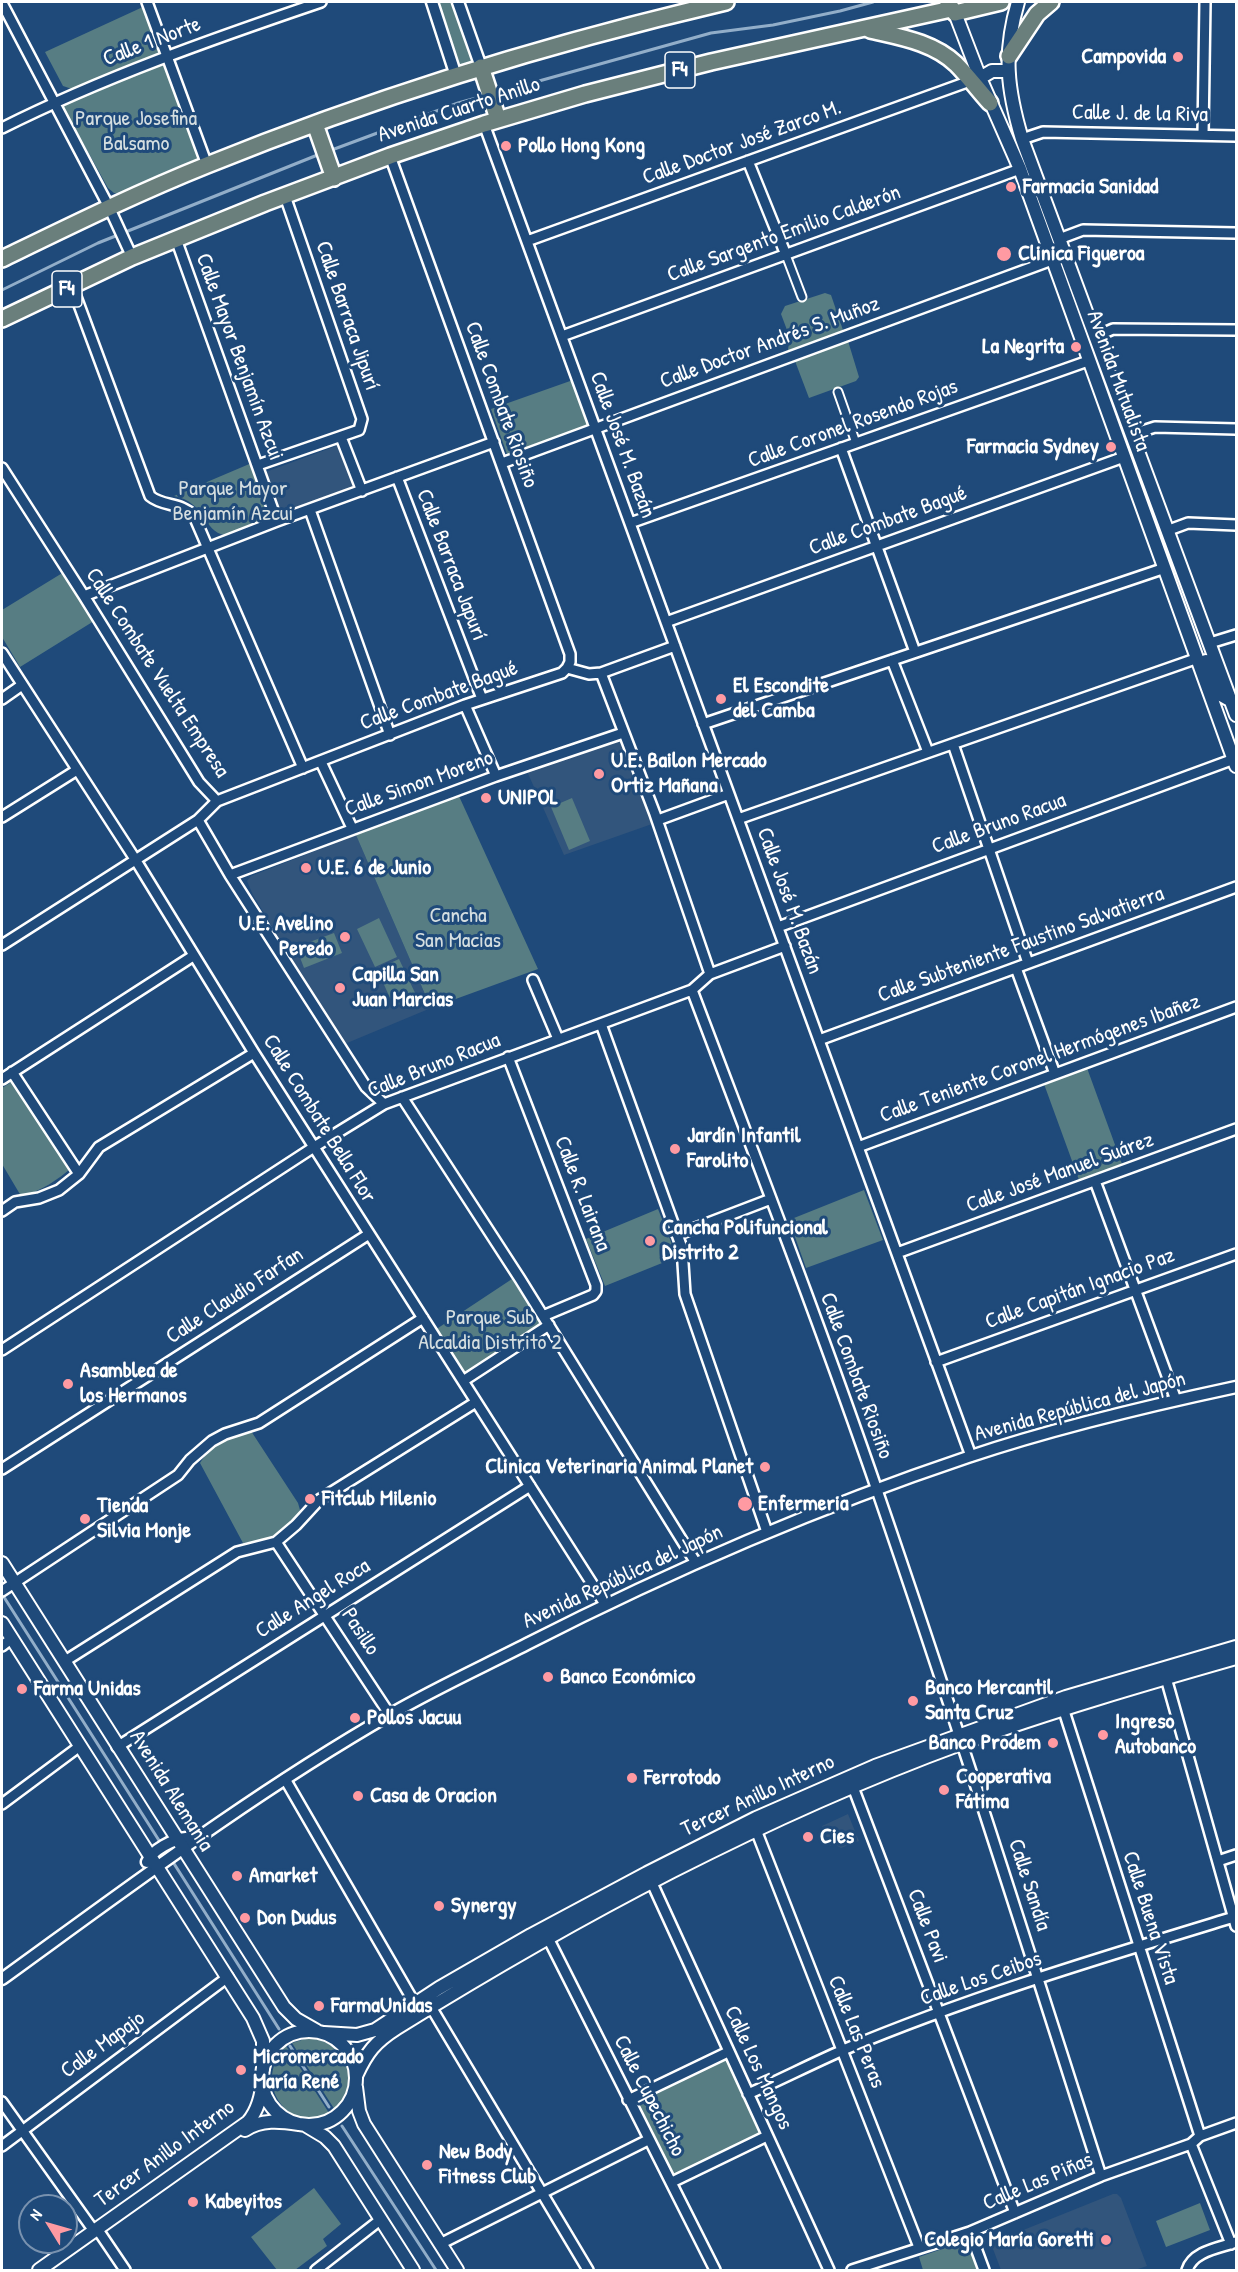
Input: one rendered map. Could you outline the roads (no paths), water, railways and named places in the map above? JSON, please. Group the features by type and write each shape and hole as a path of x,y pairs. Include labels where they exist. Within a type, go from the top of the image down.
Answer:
{"highway":[{"name":"Avenida Cuarto Anillo","path":"2,259 109,207 207,165 317,128 456,76 483,73 726,2"},
{"name":"F4","path":"951,8 1001,2"},
{"path":"1008,63 1037,14 1051,2"},
{"name":"Avenida Cuarto Anillo","path":"2,319 72,286 129,251 176,239 285,196 332,173 390,156 493,118 700,65 951,8"},
{"path":"864,29 927,45 955,63 975,80 990,103"},
{"path":"483,73 493,118"},
{"path":"317,128 332,173"}],"main road":[{"name":"Avenida Mutualista","path":"1018,2 1013,19 1008,63 1012,104 1022,139 1236,715"},
{"path":"951,8 975,80 1008,63"},
{"name":"Avenida Mutualista","path":"990,103 1020,169 1235,762"},
{"path":"1175,594 1184,602 1194,633 1199,638 1210,642"},
{"path":"1198,658 1208,663 1221,695 1232,701"},
{"name":"Avenida Alemania","path":"2,1563 7,1587 65,1661 117,1747 284,2007 296,2019 321,2032"},
{"path":"2,1623 6,1642 80,1746 228,1977 261,2033 264,2049 264,2091 269,2102 287,2120 302,2124 325,2137 334,2146 413,2271"},
{"name":"Tercer Anillo Interno","path":"321,2032 357,2035 375,2030 531,1935 711,1840 851,1776 961,1738 1066,1697 1236,1647"},
{"name":"Tercer Anillo Interno","path":"356,2079 370,2049 381,2038 548,1938 651,1882 756,1830 961,1738 1064,1711 1236,1658"},
{"path":"263,2074 268,2056 275,2045 286,2037 301,2031 321,2032 343,2045 350,2054 356,2079 359,2111 364,2124 457,2271"},
{"name":"Tercer Anillo Interno","path":"52,2271 97,2232 248,2122 259,2103 263,2074"},
{"path":"302,2124 320,2124 333,2118 345,2108 352,2096 356,2079"},
{"name":"Tercer Anillo Interno","path":"39,2271 251,2126 282,2121 302,2124"}],"street":[{"path":"147,2 207,165"},
{"name":"Calle 1 Norte","path":"2,128 54,102 168,55 321,2"},
{"path":"432,2 456,76"},
{"path":"458,2 483,73"},
{"path":"1203,134 1205,2"},
{"path":"2,6 109,207 129,251"},
{"name":"Calle Doctor José Zarco M.","path":"527,241 975,80"},
{"name":"Calle José M. Bazán","path":"493,118 527,241 971,1456"},
{"name":"Calle J. de la Riva","path":"1022,139 1043,132 1236,136"},
{"name":"Calle Combate Riosiño","path":"390,156 570,654 567,668"},
{"path":"747,161 802,297"},
{"name":"Calle Sargento Emilio Calderón","path":"562,336 1020,169"},
{"name":"Calle Barraca Jipurí","path":"285,196 362,419 359,430 341,437"},
{"path":"1059,239 1083,230 1236,233"},
{"name":"Calle Mayor Benjamín Azcui","path":"176,239 277,521"},
{"name":"Calle Doctor Andrés S. Muñoz","path":"502,463 1052,260"},
{"path":"72,286 150,496 156,501 181,506 194,516 303,768"},
{"path":"1095,337 1113,329 1236,330"},
{"name":"Calle Coronel Rosendo Rojas","path":"630,523 1088,360"},
{"path":"838,392 856,443"},
{"path":"1133,434 1155,427 1236,429"},
{"path":"258,465 341,437 362,491"},
{"path":"84,596 207,547 494,442"},
{"path":"841,448 915,652"},
{"name":"Calle Combate Bagué","path":"666,622 1124,457"},
{"name":"Calle Combate Vuelta Empresa","path":"2,468 199,782 217,801 198,820"},
{"name":"Calle Barraca Japurí","path":"397,477 482,699"},
{"path":"310,510 390,735"},
{"path":"1169,530 1188,523 1236,525"},
{"path":"703,724 1166,568"},
{"path":"1210,642 1236,635"},
{"path":"567,668 589,674 602,673 675,646"},
{"name":"Calle Combate Bella Flor","path":"2,653 135,859 254,1053 605,1604"},
{"path":"738,819 1198,658"},
{"path":"892,660 928,752"},
{"name":"Calle Combate Bagué","path":"217,801 465,705 562,673 567,668"},
{"path":"602,673 658,820 710,974"},
{"path":"2,699 22,685"},
{"path":"465,705 496,776"},
{"name":"Calle Simon Moreno","path":"230,875 352,828 623,733"},
{"path":"953,744 1028,963"},
{"path":"321,762 352,828"},
{"name":"Calle Bruno Racua","path":"778,927 990,848 1235,762"},
{"path":"2,817 77,770"},
{"path":"658,820 729,794"},
{"path":"2,945 198,820 230,875 366,1087 384,1104"},
{"name":"Calle Subteniente Faustino Salvatierra","path":"819,1040 1236,887"},
{"name":"Calle Bruno Racua","path":"2,1350 384,1104 692,990 710,974 785,946"},
{"path":"2,1079 193,956"},
{"path":"1016,968 1055,1074"},
{"path":"533,980 558,1039"},
{"name":"Calle Combate Riosiño","path":"692,990 877,1490 961,1738"},
{"name":"Calle Teniente Coronel Hermógenes Ibañez","path":"858,1147 1236,1007"},
{"path":"601,1024 682,1248 685,1294 767,1532"},
{"path":"2,1211 15,1202 39,1198 59,1190 79,1174 99,1147 254,1053"},
{"name":"Calle R. Lairana","path":"463,1381 546,1321 592,1295 596,1290 508,1057"},
{"path":"12,1072 79,1174"},
{"path":"402,1097 546,1321 696,1563"},
{"name":"Calle José Manuel Suárez","path":"897,1253 1236,1129"},
{"path":"1095,1180 1176,1400"},
{"path":"677,1235 771,1199"},
{"name":"Calle Claudio Farfan","path":"2,1469 369,1234"},
{"name":"Calle Capitán Ignacio Paz","path":"936,1362 1236,1254"},
{"path":"7,1587 178,1475 190,1460 212,1441 259,1423 423,1318"},
{"name":"Avenida República del Japón","path":"153,1862 179,1844 197,1838 285,1779 390,1715 605,1604 696,1563 767,1532 971,1456 1176,1400 1236,1387"},
{"path":"65,1661 237,1552 276,1542 287,1534 319,1500 476,1402"},
{"name":"Calle Angel Roca","path":"117,1747 530,1486"},
{"name":"Pasillo","path":"276,1542 326,1614 390,1715"},
{"path":"1166,1678 1235,1922"},
{"name":"Calle Buena Vista","path":"1064,1711 1200,2136"},
{"name":"Calle Sandía","path":"961,1738 1101,2176"},
{"path":"2,1804 80,1746"},
{"path":"285,1779 415,2004"},
{"name":"Calle Pavi","path":"853,1787 1015,2213"},
{"name":"Calle Las Peras","path":"756,1830 920,2247"},
{"path":"1218,1861 1236,1855"},
{"path":"2,1979 142,1876 153,1862"},
{"name":"Calle Los Mangos","path":"651,1882 829,2271"},
{"name":"Calle Los Ceibos","path":"748,2094 842,2051 1038,1979 1138,1946 1235,1922"},
{"name":"Calle Cupechicho","path":"548,1938 715,2271"},
{"name":"Calle Mapajo","path":"2,2145 228,1977"},
{"path":"431,2007 588,2271"},
{"path":"628,2100 728,2052"},
{"path":"2,2102 125,2271"},
{"name":"Calle Las Piñas","path":"852,2271 970,2232 1101,2176 1191,2144 1200,2136 1236,2123"},
{"path":"672,2182 767,2136"},
{"path":"440,2244 648,2140"},
{"path":"1187,2271 1189,2264 1199,2254 1234,2243 1191,2144"},
{"path":"316,2271 380,2220"},
{"path":"970,2232 984,2271"}],"waterway":[{"path":"496,93 711,33 773,25 873,2"},
{"path":"329,151 458,103 487,95"},
{"path":"2,290 98,243 320,154"},
{"path":"2,1594 160,1842"},
{"path":"173,1862 279,2029"},
{"path":"290,2046 329,2107"},
{"path":"342,2126 436,2270"}],"place":[{"name":"Campovida","path":"1178,57"},
{"name":"Pollo Hong Kong","path":"506,146"},
{"name":"Farmacia Sanidad","path":"1011,187"},
{"name":"Clinica Figueroa","path":"1004,254"},
{"name":"La Negrita","path":"1076,347"},
{"name":"Farmacia Sydney","path":"1111,447"},
{"name":"El Escondite del Camba","path":"721,699"},
{"name":"U.E. Bailon Mercado Ortiz Mañana","path":"599,774"},
{"name":"UNIPOL","path":"486,798"},
{"name":"U.E. 6 de Junio","path":"306,868"},
{"name":"U.E. Avelino Peredo","path":"345,937"},
{"name":"Capilla San Juan Marcias","path":"340,988"},
{"name":"Jardín Infantil Farolito","path":"675,1149"},
{"name":"Cancha Polifuncional Distrito 2","path":"650,1241"},
{"name":"Asamblea de los Hermanos","path":"68,1384"},
{"name":"Clinica Veterinaria Animal Planet","path":"765,1467"},
{"name":"Fitclub Milenio","path":"310,1499"},
{"name":"Enfermeria","path":"745,1504"},
{"name":"Tienda Silvia Monje","path":"85,1519"},
{"name":"Banco Económico","path":"548,1677"},
{"name":"Farma Unidas","path":"22,1689"},
{"name":"Banco Mercantil Santa Cruz","path":"913,1701"},
{"name":"Pollos Jacuu","path":"355,1718"},
{"name":"Ingreso Autobanco","path":"1103,1735"},
{"name":"Banco Prodem","path":"1053,1743"},
{"name":"Ferrotodo","path":"632,1778"},
{"name":"Cooperativa Fátima","path":"944,1790"},
{"name":"Casa de Oracion","path":"358,1796"},
{"name":"Cies","path":"808,1837"},
{"name":"Amarket","path":"237,1876"},
{"name":"Synergy","path":"439,1906"},
{"name":"Don Dudus","path":"245,1918"},
{"name":"FarmaUnidas","path":"319,2006"},
{"name":"Micromercado María René","path":"241,2070"},
{"name":"New Body Fitness Club","path":"427,2165"},
{"name":"Kabeyitos","path":"193,2202"},
{"name":"Colegio María Goretti","path":"1106,2240"}],"park label":[{"name":"Parque Josefina Balsamo","path":"136,132"},
{"name":"Parque Mayor Benjamín Azcui","path":"233,502"},
{"name":"Cancha San Macias","path":"458,928"},
{"name":"Parque Sub Alcaldia Distrito 2","path":"490,1330"}]}
